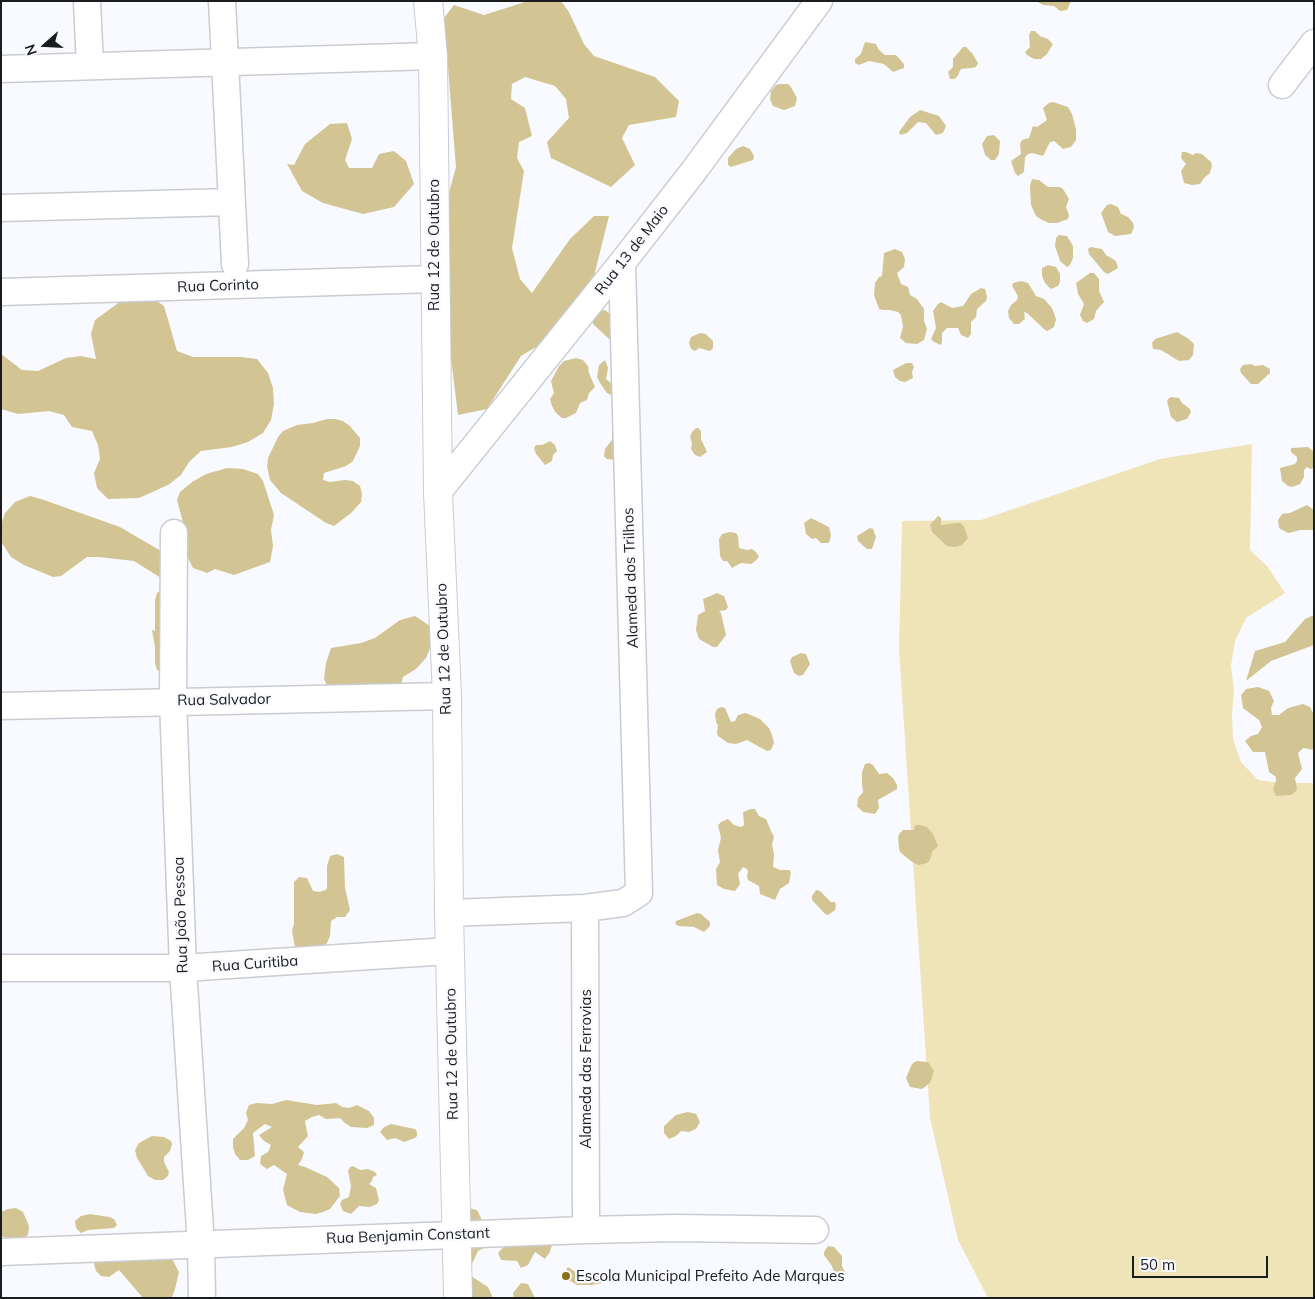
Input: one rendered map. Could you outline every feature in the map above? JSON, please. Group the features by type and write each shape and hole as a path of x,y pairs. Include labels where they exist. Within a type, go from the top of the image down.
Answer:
{"main road":[{"name":"Rua 12 de Outubro","path":"428,1 433,56 434,279 438,492 447,696 449,913 458,1298"}],"street":[{"path":"87,1 90,66"},
{"path":"222,1 235,264"},
{"name":"Rua 13 de Maio","path":"438,492 693,172 819,1"},
{"path":"1282,85 1314,43"},
{"path":"1,69 433,56"},
{"path":"1,208 232,202"},
{"name":"Alameda dos Trilhos","path":"586,908 623,903 640,893 622,263"},
{"name":"Rua Corinto","path":"1,292 434,279"},
{"name":"Rua João Pessoa","path":"174,533 174,701 183,968 201,1245 202,1298"},
{"name":"Rua Salvador","path":"1,706 447,696"},
{"path":"449,913 586,908"},
{"name":"Alameda das Ferrovias","path":"586,908 586,1230"},
{"name":"Rua Curitiba","path":"1,968 183,968 450,951"},
{"name":"Rua Benjamin Constant","path":"1,1252 586,1230 675,1228 815,1230"}],"shaded area":[{"path":"528,1 561,1 569,12 584,44 594,56 655,77 679,101 676,117 629,125 622,138 635,165 611,187 551,158 547,142 569,118 566,99 555,86 525,77 512,84 511,99 525,108 532,136 519,142 517,158 524,171 512,248 520,279 532,293 570,239 594,216 609,216 594,276 571,318 548,340 521,356 487,409 458,415 448,334 447,200 456,167 444,18 454,5 484,15"},
{"path":"1036,1 1071,1 1067,10 1060,11 1054,6 1043,5"},
{"path":"1031,31 1035,31 1053,44 1047,54 1041,59 1034,59 1025,52 1030,47 1029,35"},
{"path":"865,42 876,44 885,55 896,55 904,64 904,68 893,72 884,64 869,61 859,65 855,63 855,59 861,54"},
{"path":"963,47 966,47 972,53 978,63 976,67 961,69 957,77 950,79 948,72 953,67 953,59"},
{"path":"788,84 791,87 797,98 795,106 784,110 773,106 770,99 771,91 776,85"},
{"path":"1053,102 1068,107 1076,129 1076,140 1071,147 1063,149 1054,141 1050,142 1043,156 1032,153 1028,154 1025,157 1024,172 1018,176 1011,161 1021,154 1020,144 1022,140 1029,138 1033,126 1037,127 1047,120 1043,108"},
{"path":"920,110 939,116 946,126 943,133 936,135 926,123 918,122 907,133 900,135 899,132 910,117"},
{"path":"347,123 352,139 345,160 349,168 372,168 379,154 394,151 406,161 414,184 394,207 363,214 323,203 302,191 287,164 294,165 305,144 330,124"},
{"path":"994,135 1000,141 999,154 995,160 991,160 985,155 982,144 987,136"},
{"path":"743,146 750,149 754,156 753,160 731,167 728,165 728,158 736,149"},
{"path":"1182,152 1193,155 1196,153 1202,154 1211,162 1210,173 1200,184 1184,183 1181,171 1186,164 1181,158"},
{"path":"1032,179 1039,180 1048,187 1060,187 1063,189 1069,199 1066,207 1069,215 1068,219 1057,223 1049,223 1036,216 1031,205 1030,186"},
{"path":"1111,204 1118,207 1121,214 1128,217 1133,223 1134,227 1131,234 1115,236 1108,232 1101,213 1107,205"},
{"path":"1059,235 1067,236 1073,246 1073,258 1067,267 1060,261 1055,246 1056,238"},
{"path":"1091,247 1102,249 1106,255 1116,261 1118,268 1108,274 1104,272 1089,254 1088,249"},
{"path":"895,249 902,252 905,259 904,267 897,273 901,284 908,287 910,295 917,299 924,309 924,321 927,329 924,340 917,344 906,343 900,338 903,327 901,315 898,312 879,309 874,295 875,283 882,276 884,253"},
{"path":"1048,265 1056,267 1060,274 1058,286 1051,289 1045,283 1042,276 1042,268"},
{"path":"1090,273 1094,273 1099,279 1099,291 1104,302 1096,311 1094,319 1087,323 1083,321 1080,315 1084,304 1078,294 1076,283"},
{"path":"1021,281 1028,283 1036,296 1044,299 1052,308 1056,319 1054,327 1047,331 1024,312 1025,319 1019,324 1014,324 1009,318 1008,311 1018,296 1012,286 1013,283"},
{"path":"981,288 985,289 986,301 977,309 976,317 971,322 971,334 968,338 961,335 958,328 947,328 942,333 941,345 934,342 931,339 936,328 933,311 938,304 941,302 952,308 963,306 971,294"},
{"path":"150,296 164,306 177,351 193,357 257,359 268,373 273,388 274,404 271,420 263,433 248,442 232,447 201,451 189,462 181,475 168,485 139,498 108,499 97,488 94,473 100,459 98,445 92,431 72,427 64,415 49,411 18,414 1,409 1,354 22,370 38,371 66,358 81,356 96,359 91,334 95,320 121,301"},
{"path":"605,310 617,320 612,338 609,339 593,324 596,314 599,311"},
{"path":"1177,332 1194,344 1193,355 1189,360 1179,361 1161,350 1153,349 1152,343 1155,339"},
{"path":"700,333 706,334 713,341 713,348 710,351 699,348 695,351 691,349 689,343 691,337"},
{"path":"576,358 583,360 588,366 595,387 589,393 587,400 580,403 576,413 562,418 552,406 550,399 554,393 551,381 564,361"},
{"path":"605,360 608,368 606,379 612,384 615,395 607,393 597,377 599,365"},
{"path":"906,363 912,363 914,367 912,372 913,378 905,382 895,377 893,370"},
{"path":"1251,364 1255,366 1263,365 1270,369 1270,373 1258,384 1251,384 1241,373 1240,369 1243,365"},
{"path":"1171,397 1179,398 1190,409 1191,412 1187,419 1177,422 1171,417 1167,401"},
{"path":"327,419 343,421 360,438 360,446 353,461 346,466 324,473 323,480 330,482 353,481 360,486 362,494 361,502 351,513 334,526 326,523 281,493 270,480 267,466 268,458 283,431 297,425"},
{"path":"696,428 701,431 701,439 707,452 700,457 695,455 691,449 690,437"},
{"path":"616,432 614,460 607,459 604,456 605,449 612,440 612,433"},
{"path":"550,441 555,445 557,451 553,455 552,461 545,465 536,454 534,448 536,445 542,445"},
{"path":"1252,444 1250,550 1267,566 1285,593 1246,618 1235,641 1231,666 1234,690 1232,714 1233,739 1241,762 1258,780 1281,783 1314,783 1314,1298 988,1298 958,1240 930,1118 899,650 902,521 981,520 1160,459"},
{"path":"1308,447 1314,452 1314,468 1310,469 1307,467 1304,470 1304,477 1300,484 1292,487 1288,486 1282,481 1280,468 1295,464 1297,461 1297,457 1291,452 1291,448"},
{"path":"227,468 243,469 258,474 263,481 274,515 271,530 273,546 270,562 234,575 215,569 207,573 193,568 186,554 185,530 177,500 180,492 192,482 206,474"},
{"path":"30,496 120,527 161,551 171,563 176,577 168,587 176,593 180,608 175,667 172,673 165,674 157,670 155,663 152,630 155,631 155,600 157,593 165,587 161,578 134,561 98,557 87,557 61,576 53,577 24,565 11,557 2,543 1,525 5,513 15,502"},
{"path":"1307,505 1314,510 1314,530 1300,530 1289,533 1279,528 1278,520 1282,514 1290,513"},
{"path":"938,516 941,518 941,525 961,523 968,538 962,545 955,547 947,546 932,532 930,525"},
{"path":"811,518 829,527 831,535 829,543 821,543 816,538 812,539 806,534 804,523"},
{"path":"870,528 873,529 876,537 872,549 867,549 858,541 857,536"},
{"path":"736,533 738,536 739,548 752,549 756,552 759,557 754,562 751,564 741,563 732,568 727,561 723,561 720,556 719,539 722,534"},
{"path":"717,593 724,596 728,607 726,610 719,611 726,635 717,647 713,647 699,639 696,630 698,615 705,611 703,599"},
{"path":"1314,615 1314,645 1271,661 1246,681 1255,651 1285,642 1305,619"},
{"path":"415,616 433,628 432,644 426,658 416,669 403,677 399,692 330,692 324,679 326,663 331,648 361,643 375,638 400,620"},
{"path":"801,653 806,654 810,664 803,675 799,676 794,673 790,661 792,657"},
{"path":"1258,687 1269,691 1274,701 1271,708 1272,715 1279,715 1288,708 1303,704 1310,707 1314,715 1314,750 1303,748 1298,753 1302,769 1295,778 1297,790 1291,795 1276,796 1273,789 1276,777 1269,772 1265,752 1253,752 1245,741 1251,736 1258,734 1262,727 1259,720 1243,708 1241,695 1246,689"},
{"path":"725,708 731,722 735,721 738,715 746,713 760,719 769,728 772,735 774,743 771,750 767,751 747,740 736,744 728,743 718,736 715,714 717,709"},
{"path":"865,764 873,765 879,774 887,773 897,785 897,789 878,800 879,808 875,814 863,812 857,806 858,798 863,792 862,772"},
{"path":"755,809 759,816 766,819 774,837 772,844 774,855 773,867 791,872 789,883 780,889 775,900 760,894 759,886 748,880 747,869 743,867 738,874 740,884 735,891 724,889 717,885 716,869 720,862 718,850 721,838 718,825 728,819 734,825 741,827 744,825 743,812"},
{"path":"915,825 927,827 933,834 938,846 932,852 927,863 919,865 900,852 899,848 898,837 900,833 903,830 914,830"},
{"path":"337,854 344,857 345,888 350,910 345,917 337,917 331,921 330,936 327,943 321,948 313,950 295,947 292,931 294,924 294,882 299,877 307,878 313,891 320,892 327,889 327,866 330,856"},
{"path":"816,890 820,891 831,902 835,902 835,910 828,915 812,900"},
{"path":"697,913 710,922 710,926 704,932 694,927 675,924 676,921"},
{"path":"916,1061 928,1062 934,1071 930,1083 922,1089 910,1087 906,1078 912,1064"},
{"path":"286,1100 317,1105 336,1103 342,1107 349,1108 357,1105 369,1111 374,1118 374,1125 367,1128 351,1127 340,1118 326,1119 319,1115 305,1121 308,1136 298,1147 304,1152 298,1165 327,1177 339,1188 340,1196 330,1209 323,1212 316,1214 300,1212 287,1205 283,1190 287,1174 274,1165 267,1169 260,1164 261,1156 268,1152 271,1145 259,1135 272,1127 265,1124 253,1133 255,1156 248,1160 240,1160 235,1154 233,1139 244,1128 248,1120 246,1113 249,1105 257,1103 272,1104"},
{"path":"688,1112 696,1114 700,1122 696,1129 689,1132 681,1131 669,1139 664,1133 664,1126 676,1115"},
{"path":"391,1124 415,1129 417,1136 404,1142 395,1138 387,1140 380,1132 384,1127"},
{"path":"152,1136 164,1137 171,1141 172,1144 170,1151 164,1157 164,1162 169,1172 168,1176 163,1180 155,1180 148,1176 137,1158 135,1150 139,1143"},
{"path":"353,1166 360,1170 368,1169 375,1172 377,1175 373,1177 369,1184 376,1188 379,1200 377,1204 370,1207 359,1206 351,1214 343,1211 340,1204 342,1200 349,1197 351,1186 348,1171"},
{"path":"16,1208 23,1212 29,1226 28,1235 15,1241 1,1236 1,1212"},
{"path":"469,1208 477,1210 481,1218 486,1241 484,1248 478,1251 471,1266 464,1267"},
{"path":"90,1214 114,1219 117,1225 114,1228 88,1230 81,1233 76,1228 75,1221 81,1216"},
{"path":"549,1238 552,1245 545,1259 535,1252 528,1265 521,1268 517,1261 501,1260 498,1253 509,1241"},
{"path":"828,1246 834,1247 842,1256 842,1266 845,1272 840,1278 835,1275 832,1266 824,1255"},
{"path":"171,1257 179,1272 175,1289 170,1298 143,1298 119,1270 109,1277 101,1276 96,1271 93,1260"},
{"path":"568,1267 580,1275 604,1275 607,1282 577,1285 564,1277 563,1274"},
{"path":"468,1274 488,1287 493,1298 448,1298"},
{"path":"521,1283 528,1284 535,1298 514,1298 513,1293"}],"place":[{"name":"Escola Municipal Prefeito Ade Marques","path":"566,1276"}]}
